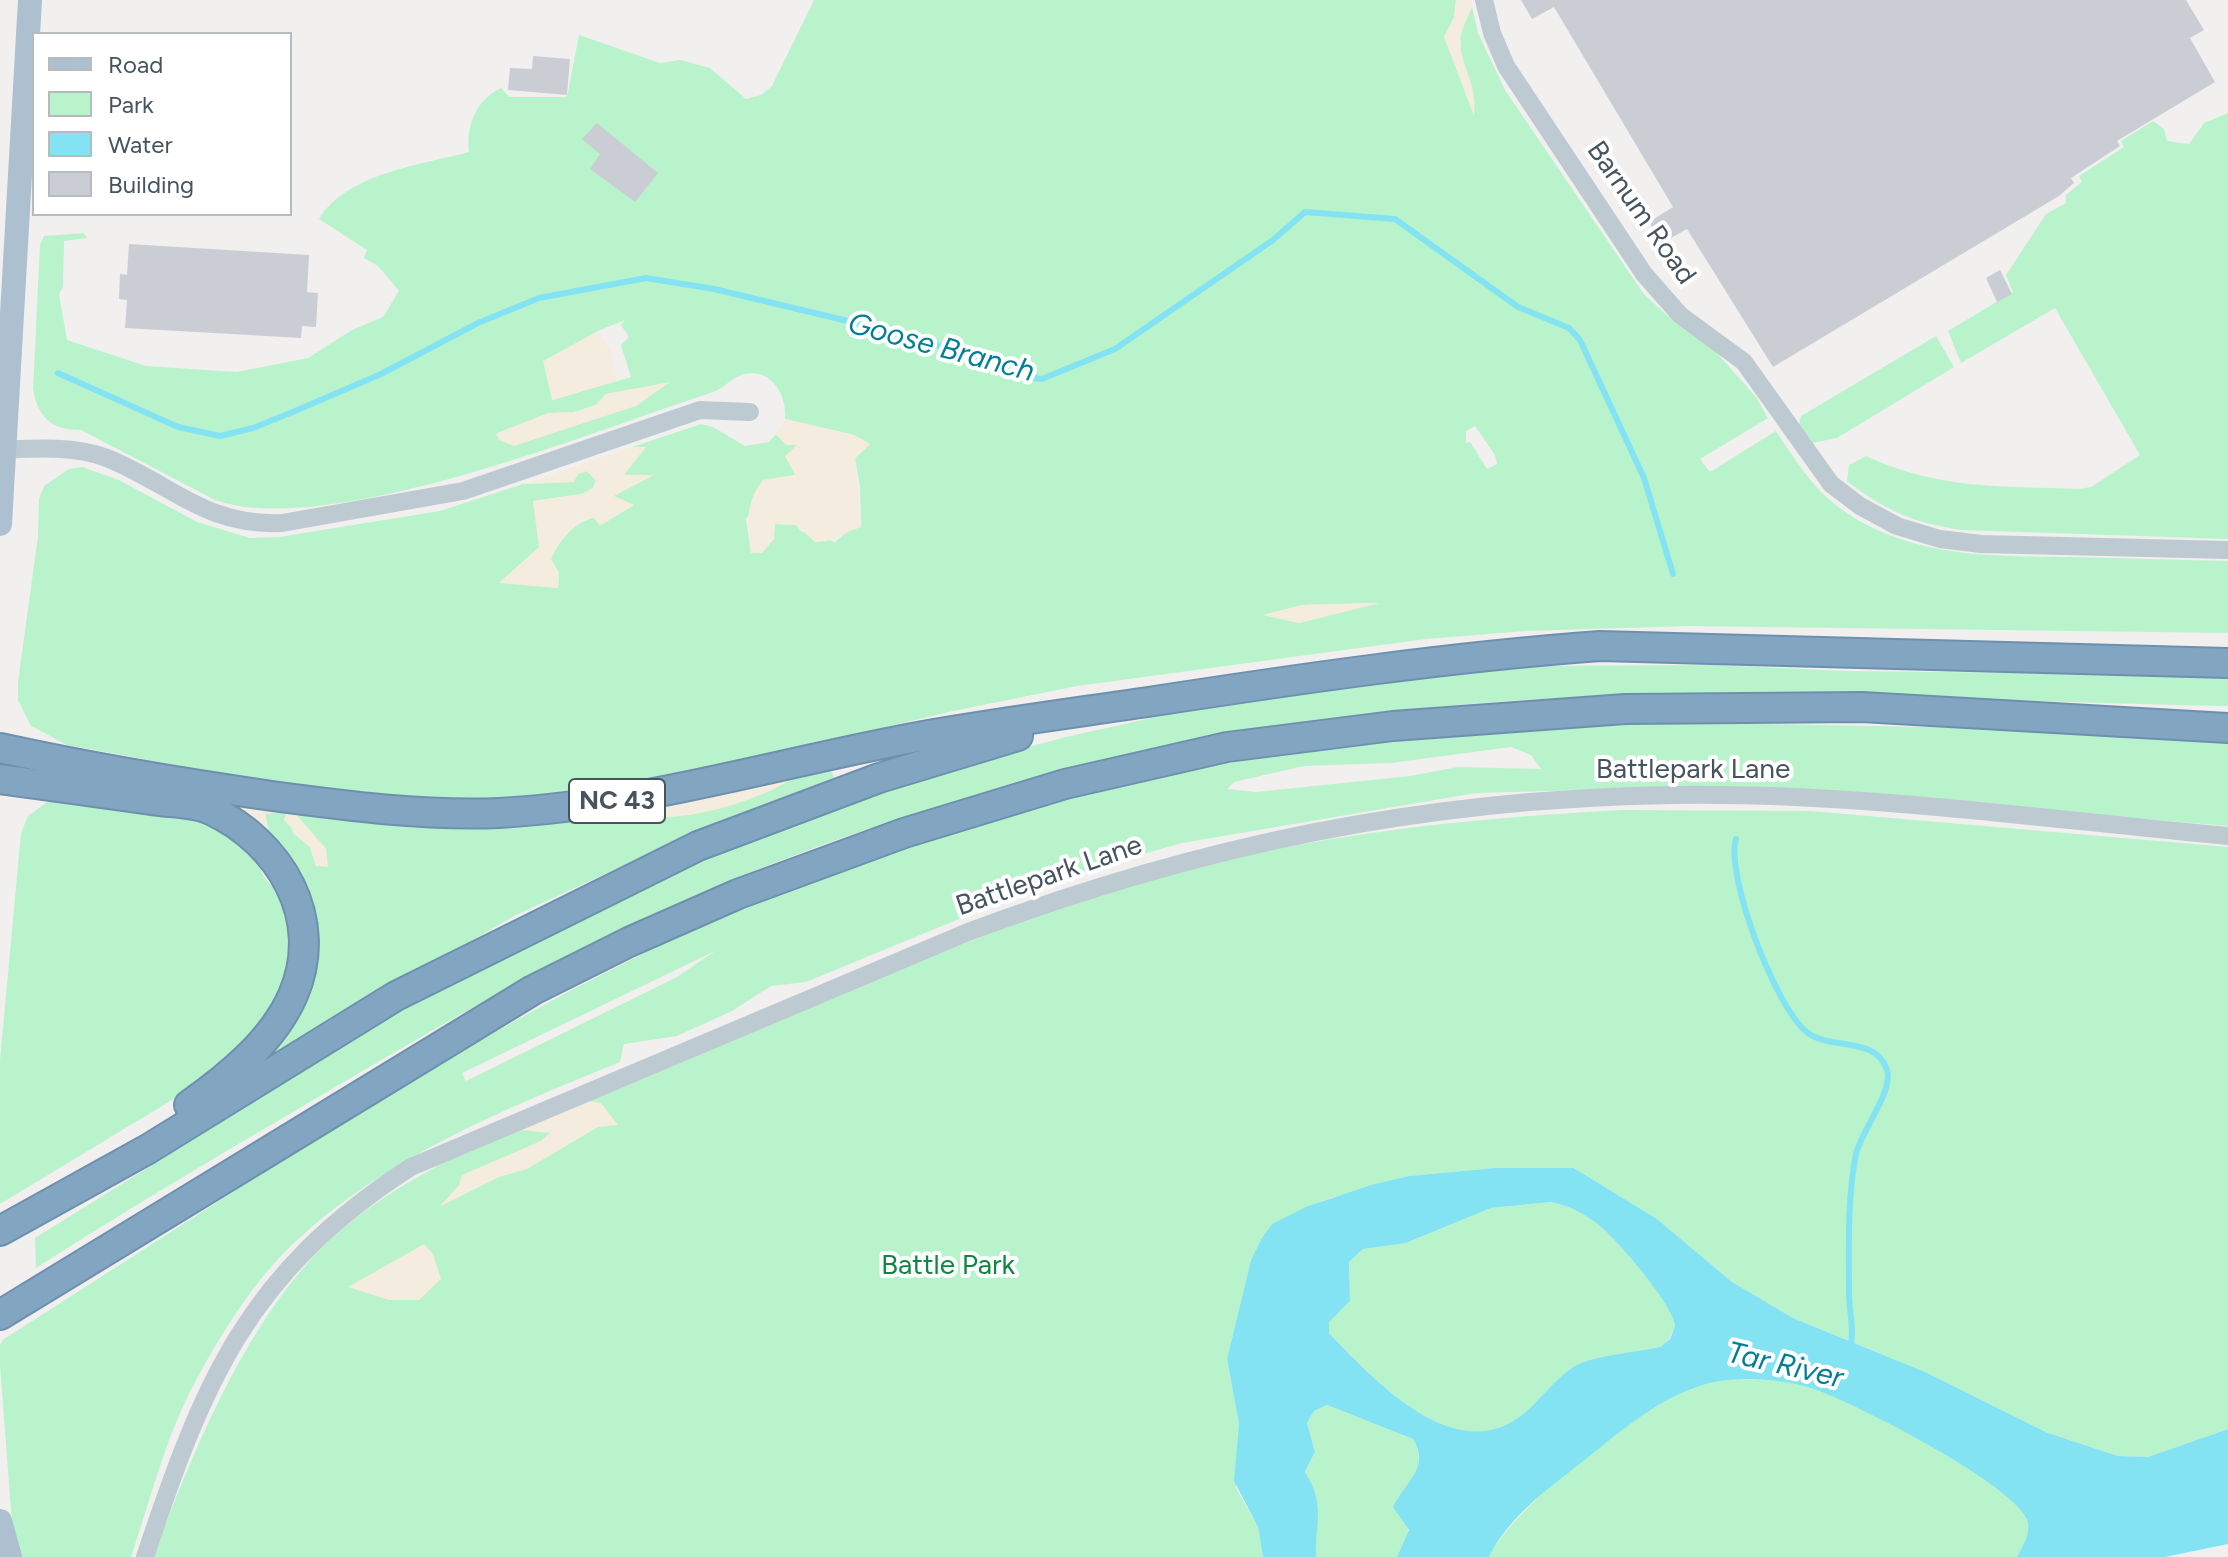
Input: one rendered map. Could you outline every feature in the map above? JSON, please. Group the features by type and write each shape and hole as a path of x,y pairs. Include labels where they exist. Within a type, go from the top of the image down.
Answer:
{"highway":[{"path":"0,1231 148,1149 396,996 698,846 879,778 1033,732 1230,689 1440,661 1600,646 2228,663"},
{"name":"NC 43","path":"0,748 128,776 335,804 417,812 494,813 573,808 652,795 922,736 1230,689"},
{"path":"0,1315 533,990 725,900 890,838 1065,784 1227,747 1393,726 1625,709 1862,707 2228,728"},
{"path":"0,779 207,808 247,829 286,873 302,935 293,994 273,1028 246,1059 212,1089 60,1196"}],"main road":[{"path":"0,524 30,0"},
{"path":"0,1521 10,1557"}],"street":[{"name":"Barnum Road","path":"1484,0 1492,33 1506,66 1644,274 1680,315 1744,362 1831,484 1860,506 1897,526 1940,539 1981,544 2228,550"},
{"path":"4,450 55,449 106,458 231,521 282,523 463,491 700,410 750,412"},
{"name":"Battlepark Lane","path":"145,1557 177,1461 235,1339 264,1293 300,1253 370,1193 411,1167 968,932 1052,901 1212,852 1271,839 1439,809 1582,798 1671,795 1806,799 2228,836"}],"green space":[{"path":"814,0 1456,0 1454,17 1461,47 1460,32 1472,7 1478,33 1505,90 1643,293 1674,322 1715,351 1756,397 1768,418 1700,459 1710,472 1776,431 1811,481 1837,506 1891,536 1920,545 2009,556 2228,561 2228,633 1688,626 1525,631 1426,639 1077,686 953,711 601,795 466,805 300,788 67,745 31,726 18,700 18,682 38,536 39,499 44,486 69,469 82,467 119,480 197,522 250,538 279,537 440,511 523,484 573,482 578,474 587,471 596,480 593,488 582,494 533,501 540,547 500,582 558,588 559,573 551,559 567,534 584,521 633,505 613,496 628,487 638,474 627,478 624,474 645,447 632,447 701,424 713,427 745,446 769,442 776,434 786,445 797,445 795,475 776,478 746,519 751,553 775,524 796,525 801,531 835,542 848,531 861,527 860,487 855,458 870,444 854,435 785,419 783,401 776,385 754,373 740,375 716,391 464,475 392,493 324,505 264,508 215,500 81,430 54,425 43,415 35,399 40,245 44,236 84,233 87,238 64,241 63,287 59,294 67,340 146,366 237,372 308,358 352,330 383,317 399,291 378,266 364,258 367,250 319,219 332,203 366,181 386,173 469,152 469,132 474,114 485,99 501,88 509,97 567,97 579,35 660,63 680,60 710,68 746,99 761,95 772,86","holes":["625,320 621,325 629,337 621,345 631,377 552,400 598,331","668,383 514,446 497,433 549,413 574,412 596,405 606,394","1475,426 1495,455 1497,464 1487,469 1470,442 1466,443 1466,431","1376,603 1299,623 1265,615 1302,605"]},
{"path":"2228,113 2228,539 1961,530 1900,514 1847,481 1849,465 1866,456 1945,481 2079,489 2091,487 2140,455 2055,308 1961,363 1948,331 2013,292 2006,275 2046,214 2066,203 2066,195 2082,182 2079,176 2124,147 2121,141 2153,121 2164,129 2167,141 2189,144 2204,123"},
{"path":"1936,336 1954,367 1837,438 1812,443 1799,424 1801,416"},
{"path":"1713,665 1845,671 2228,675 2228,706 1769,694 1586,697 1391,712 1286,726 1180,745 1076,769 972,796 870,828 770,865 629,926 497,994 411,1043 36,1268 35,1238 443,984 677,868 923,775 1066,737 1219,703 1349,682 1530,666"},
{"path":"1605,721 2091,730 2228,740 2228,826 1743,786 1476,793 1182,843 1096,867 1022,893 806,982 771,986 732,1011 677,1036 624,1044 620,1062 490,1117 407,1160 367,1185 329,1212 279,1258 226,1329 193,1386 174,1427 131,1557 20,1557 12,1523 0,1365 0,1345 4,1339 393,1092 593,979 696,928 801,883 951,829 1106,787 1263,755 1342,743 1490,728","holes":["1511,747 1531,755 1541,769 1458,767 1410,776 1256,792 1227,789 1234,782 1304,766 1391,763","715,951 677,977 466,1081 462,1073"]},
{"path":"829,764 834,778 722,820 514,916 262,1063 304,978 265,814 287,811 293,833 310,847 316,866 326,849 295,814 387,825 394,817 789,774"},
{"path":"54,797 180,812 226,829 245,842 285,907 289,937 286,972 275,1004 255,1032 231,1057 172,1100 0,1204 0,1060 21,833 28,816"},
{"name":"Battle Park","path":"1622,810 1810,811 2228,847 2228,1429 2148,1457 2118,1456 2048,1433 1925,1372 1793,1318 1732,1282 1657,1219 1574,1168 1495,1168 1409,1176 1331,1198 1272,1224 1251,1260 1227,1359 1239,1424 1236,1488 1258,1527 1263,1557 153,1557 220,1400 262,1324 286,1289 313,1257 348,1224 386,1196 471,1150 995,931 1113,890 1175,872 1301,844 1494,819"},
{"path":"1551,1202 1578,1211 1601,1227 1656,1290 1675,1326 1669,1339 1660,1347 1606,1356 1577,1365 1518,1419 1492,1430 1466,1431 1440,1424 1415,1410 1368,1372 1329,1333 1328,1322 1350,1301 1349,1262 1363,1249 1406,1243 1491,1208"},
{"path":"1728,1380 1768,1380 1807,1386 1857,1407 1965,1467 2018,1507 2028,1523 2027,1536 2017,1557 1489,1557 1503,1536 1550,1486 1611,1437 1669,1399 1696,1387"},
{"path":"1327,1405 1413,1439 1419,1456 1416,1472 1397,1499 1409,1533 1397,1557 1316,1557 1317,1504 1305,1473 1315,1452 1307,1423 1314,1411"}],"sand":[{"path":"1456,0 1472,0 1460,42 1474,95 1474,116 1444,37 1454,17"},
{"path":"598,331 611,352 617,381 552,400 543,361"},
{"path":"670,382 636,406 514,446 499,440 496,434 549,413 574,412 596,405 606,394"},
{"path":"785,419 854,435 870,444 855,458 861,527 834,539 815,542 796,525 775,524 774,539 762,553 751,553 749,515 757,489 763,480 795,475 785,456 797,445 786,445 776,434"},
{"path":"632,447 646,447 624,475 654,475 614,496 634,505 600,526 594,518 582,519 560,540 551,559 559,573 558,588 499,583 539,547 533,501 582,494 593,488 596,481 587,471 578,474 574,482 523,484"},
{"path":"1380,603 1299,623 1263,615 1302,605"},
{"path":"789,774 790,780 744,801 690,815 658,817 628,809"},
{"path":"237,797 394,817 388,825 296,814 326,849 328,867 316,866 310,847 284,820 287,811 265,814 270,836 233,808"},
{"path":"589,1101 601,1103 618,1125 598,1127 527,1169 499,1177 439,1207 459,1185 462,1175 541,1141 550,1133 521,1130"},
{"path":"424,1244 433,1254 441,1279 419,1300 389,1300 348,1287"}],"water":[{"name":"Tar River","path":"1495,1168 1574,1168 1657,1219 1732,1282 1793,1318 1925,1372 2048,1433 2118,1456 2148,1457 2228,1429 2228,1544 2165,1557 2017,1557 2027,1536 2028,1523 2018,1507 1965,1467 1892,1425 1828,1395 1789,1383 1749,1379 1729,1380 1688,1390 1650,1410 1530,1504 1507,1529 1489,1557 1397,1557 1409,1530 1393,1507 1414,1475 1418,1449 1413,1439 1327,1405 1314,1411 1307,1423 1315,1452 1305,1472 1317,1504 1316,1557 1263,1557 1258,1527 1234,1481 1239,1424 1227,1359 1251,1260 1272,1224 1306,1207 1409,1176","holes":["1551,1202 1578,1211 1601,1227 1666,1304 1675,1326 1670,1339 1660,1347 1606,1356 1577,1365 1518,1418 1492,1430 1466,1431 1440,1424 1415,1410 1390,1392 1329,1333 1329,1322 1350,1301 1349,1262 1363,1249 1406,1243 1491,1208"]}],"building":[{"path":"1521,0 2186,0 2204,30 2190,38 2215,82 2117,141 2120,146 2071,178 2074,183 2059,196 1773,367 1687,229 1662,243 1649,222 1673,207 1554,7 1532,19"},
{"path":"533,56 570,59 567,95 508,90 510,68 532,69"},
{"path":"597,123 658,173 635,202 590,169 600,154 582,139"},
{"path":"129,244 309,255 307,292 318,293 316,327 302,326 301,338 125,328 127,300 119,299 120,274 127,275"},
{"path":"2000,270 2012,294 1997,302 1986,278"}],"waterway":[{"name":"Goose Branch","path":"58,373 178,427 220,436 253,428 381,374 478,323 539,298 646,278 714,289 915,337 1020,376 1042,379 1115,349 1273,240 1305,212 1395,219 1518,307 1569,328 1580,340 1644,478 1673,574"},
{"name":"Goose Branch","path":"1736,839 1738,882 1746,911 1756,942 1782,999 1808,1033 1873,1052 1887,1070 1882,1100 1859,1145 1853,1171 1849,1224 1850,1348"}]}
